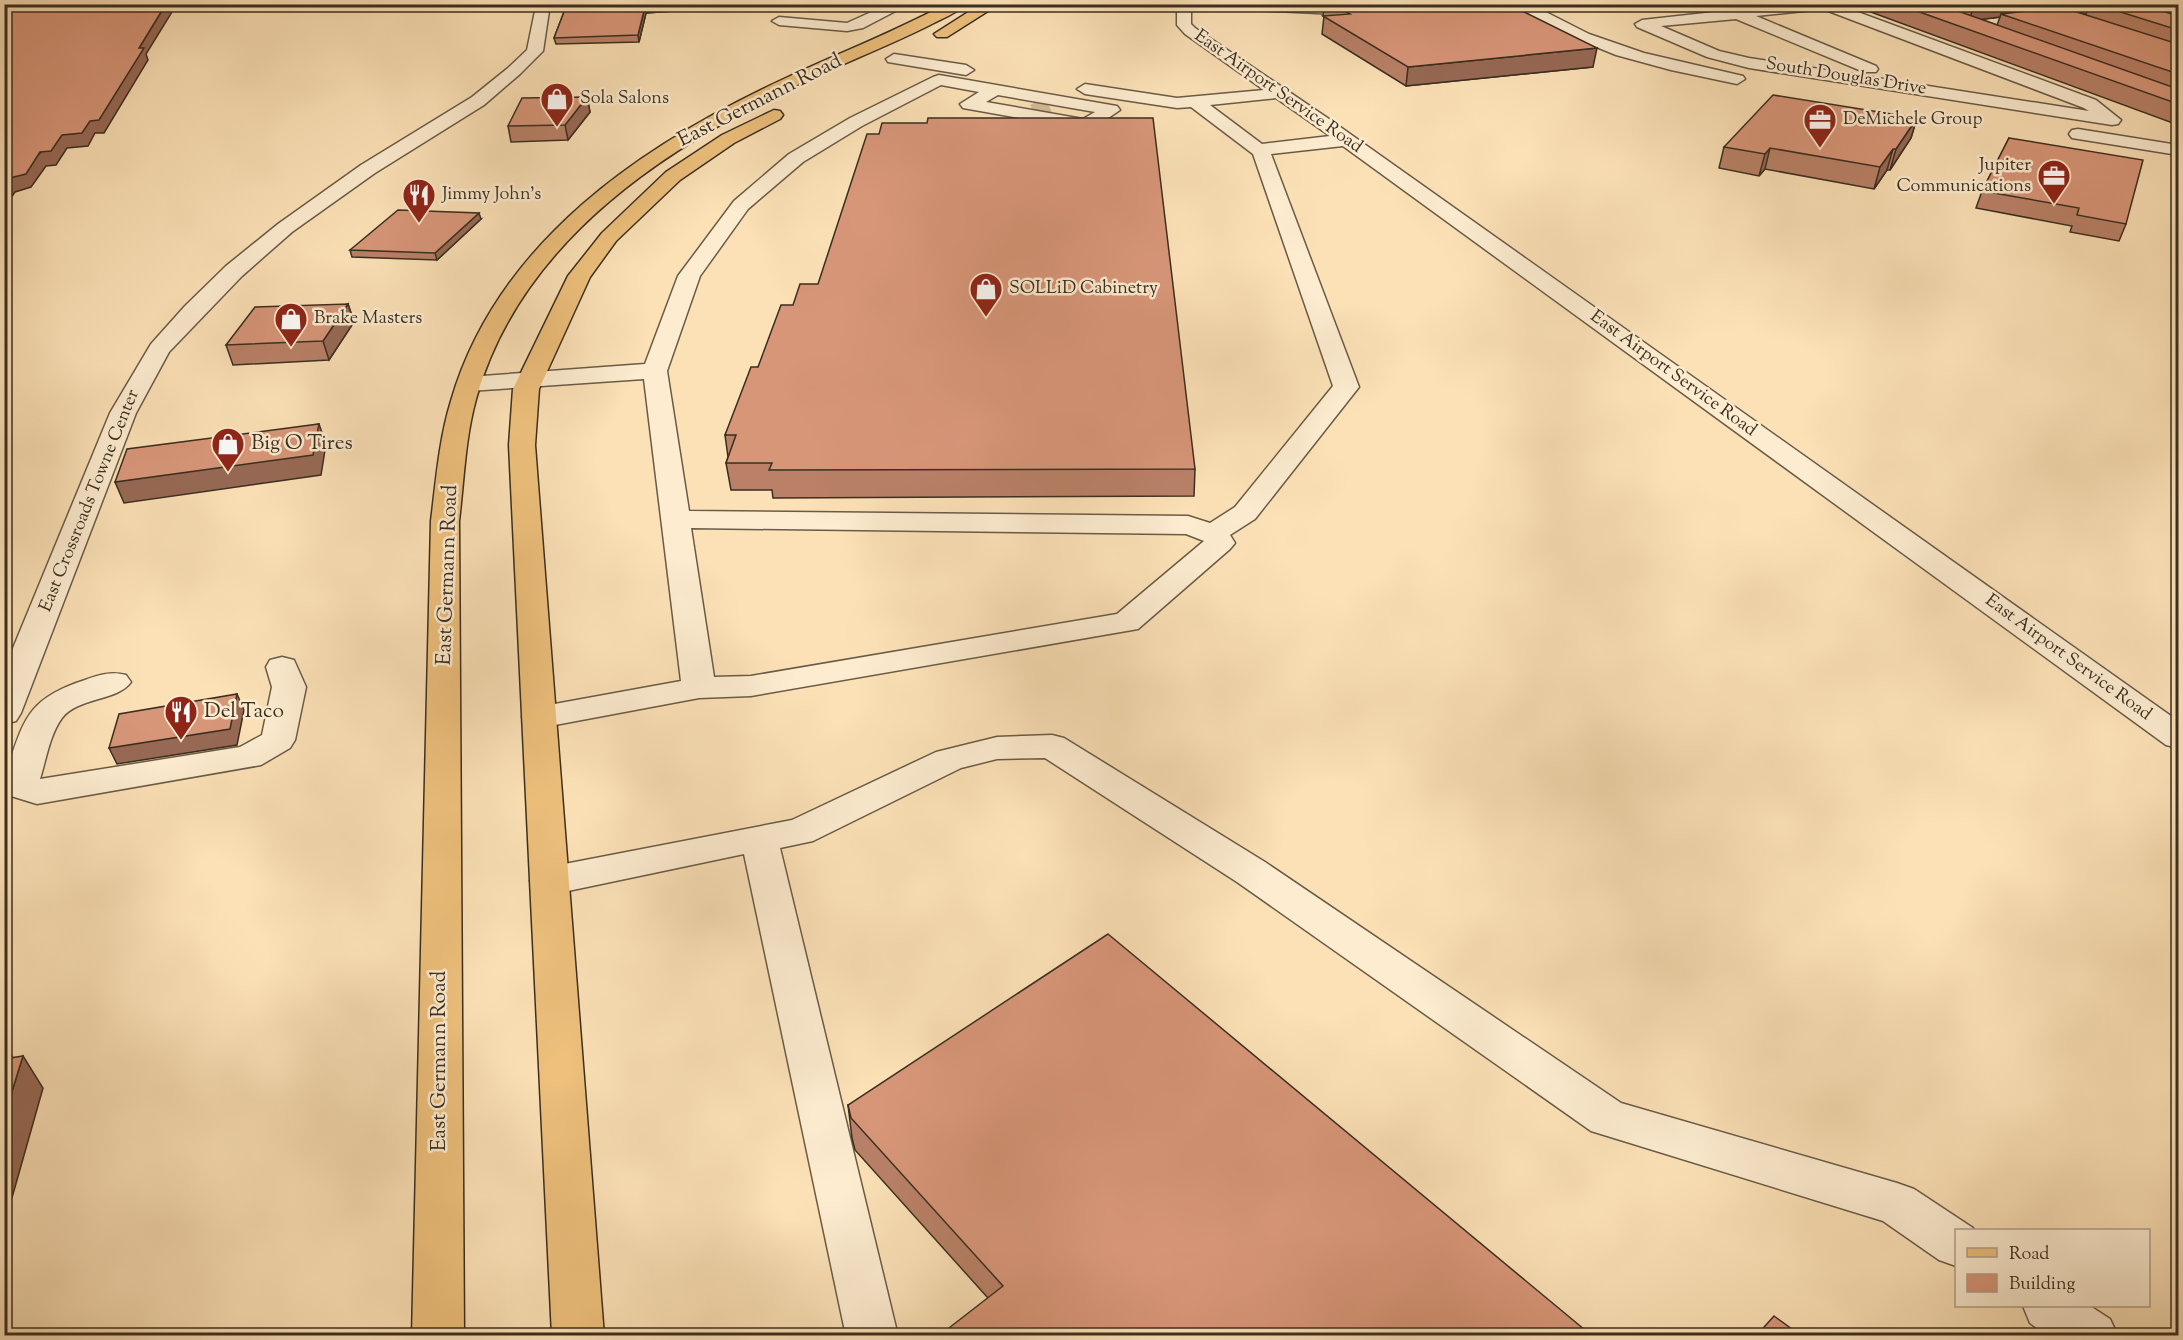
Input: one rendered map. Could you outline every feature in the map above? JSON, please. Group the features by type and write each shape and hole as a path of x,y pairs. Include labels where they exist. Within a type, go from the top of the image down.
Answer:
{"main road":[{"name":"East Germann Road","path":"438,1335 445,521 455,442 469,384 498,317 557,236 618,181 719,118 958,4"},
{"path":"888,61 992,4"},
{"name":"East Germann Road","path":"578,1335 522,445 526,389 579,276 609,237 668,180 728,139 788,108"},
{"path":"668,180 664,168 715,133 722,123 719,118"}],"street":[{"name":"East Crossroads Towne Center","path":"4,713 123,413 159,350 193,311 234,271 285,228 368,170 478,101 514,71 535,51 542,11 540,4"},
{"path":"786,16 865,22 902,4"},
{"name":"East Airport Service Road","path":"1184,4 1184,25 1190,31 1346,140 2178,737"},
{"path":"1212,4 1344,10 1487,4"},
{"name":"South Douglas Drive","path":"1518,4 1586,38 1658,62 1757,83"},
{"path":"2019,4 2088,27"},
{"path":"2112,120 2090,104 1822,5 1642,24 1699,48 1749,63 2134,124"},
{"path":"1904,34 2096,11"},
{"path":"1738,14 1918,90"},
{"path":"1934,16 2000,39"},
{"path":"1658,62 1699,48"},
{"path":"888,61 1177,103 1197,103 1280,93"},
{"path":"699,688 655,371 689,276 741,205 796,158 856,122 961,70"},
{"path":"939,80 995,90 1020,107"},
{"path":"995,90 969,104 1062,109"},
{"path":"1197,103 1261,152 1346,387 1245,513 1214,532"},
{"path":"2059,131 2178,150"},
{"path":"1258,150 1346,140"},
{"path":"469,384 655,371"},
{"path":"539,717 699,688 751,686 1127,622 1220,543 1214,532 1188,525 676,519"},
{"path":"114,682 80,693 50,710 39,731 22,780 24,788 37,792 248,757 265,750 278,740 289,687 282,667"},
{"path":"549,881 759,838 800,832 949,760 997,748 1052,746 1251,872 1607,1118 1897,1204 1955,1243"},
{"path":"759,838 872,1335"},
{"path":"2051,1307 2092,1335"}],"building":[{"path":"4,4 166,4 139,48 144,48 99,120 90,121 82,133 62,135 51,151 40,152 26,174 10,178 4,186"},
{"path":"567,4 671,4 645,7 638,35 554,38"},
{"path":"1334,4 1413,4 1422,9 1471,4 1508,4 1597,48 1408,67 1323,16 1350,14"},
{"path":"1897,4 1938,4 2178,89 2178,104"},
{"path":"2095,4 2140,4 2178,16 2178,30"},
{"path":"2061,7 2178,44 2178,74 2001,14"},
{"path":"1773,95 1917,118 1896,149 1893,149 1880,167 1770,148 1765,154 1724,147"},
{"path":"587,97 565,125 508,126 522,98"},
{"name":"SOLLiD Cabinetry","path":"928,118 1153,118 1195,469 769,470 772,463 726,463 736,435 725,435 751,367 758,367 781,305 793,305 800,284 818,284 867,134 879,134 882,123 927,123"},
{"path":"2009,138 2143,160 2126,224 2077,215 2079,208 1982,191"},
{"path":"398,210 479,213 435,253 350,250"},
{"path":"348,304 323,341 226,345 255,307"},
{"path":"319,424 313,455 115,482 127,449"},
{"path":"237,694 230,729 109,748 119,714"},
{"path":"1108,934 1591,1335 940,1335 1003,1286 851,1118 848,1105"},
{"path":"23,1056 4,1117 4,1059"},
{"path":"1774,1316 1800,1335 1757,1335"}],"tunnel":[{"path":"1034,112 1049,104"}],"place":[{"name":"Sola Salons","path":"557,128"},
{"name":"DeMichele Group","path":"1820,149"},
{"name":"Jupiter Communications","path":"2054,205"},
{"name":"Jimmy John's","path":"419,224"},
{"name":"SOLLiD Cabinetry","path":"986,318"},
{"name":"Brake Masters","path":"291,348"},
{"name":"Big O Tires","path":"228,473"},
{"name":"Del Taco","path":"181,741"}]}
